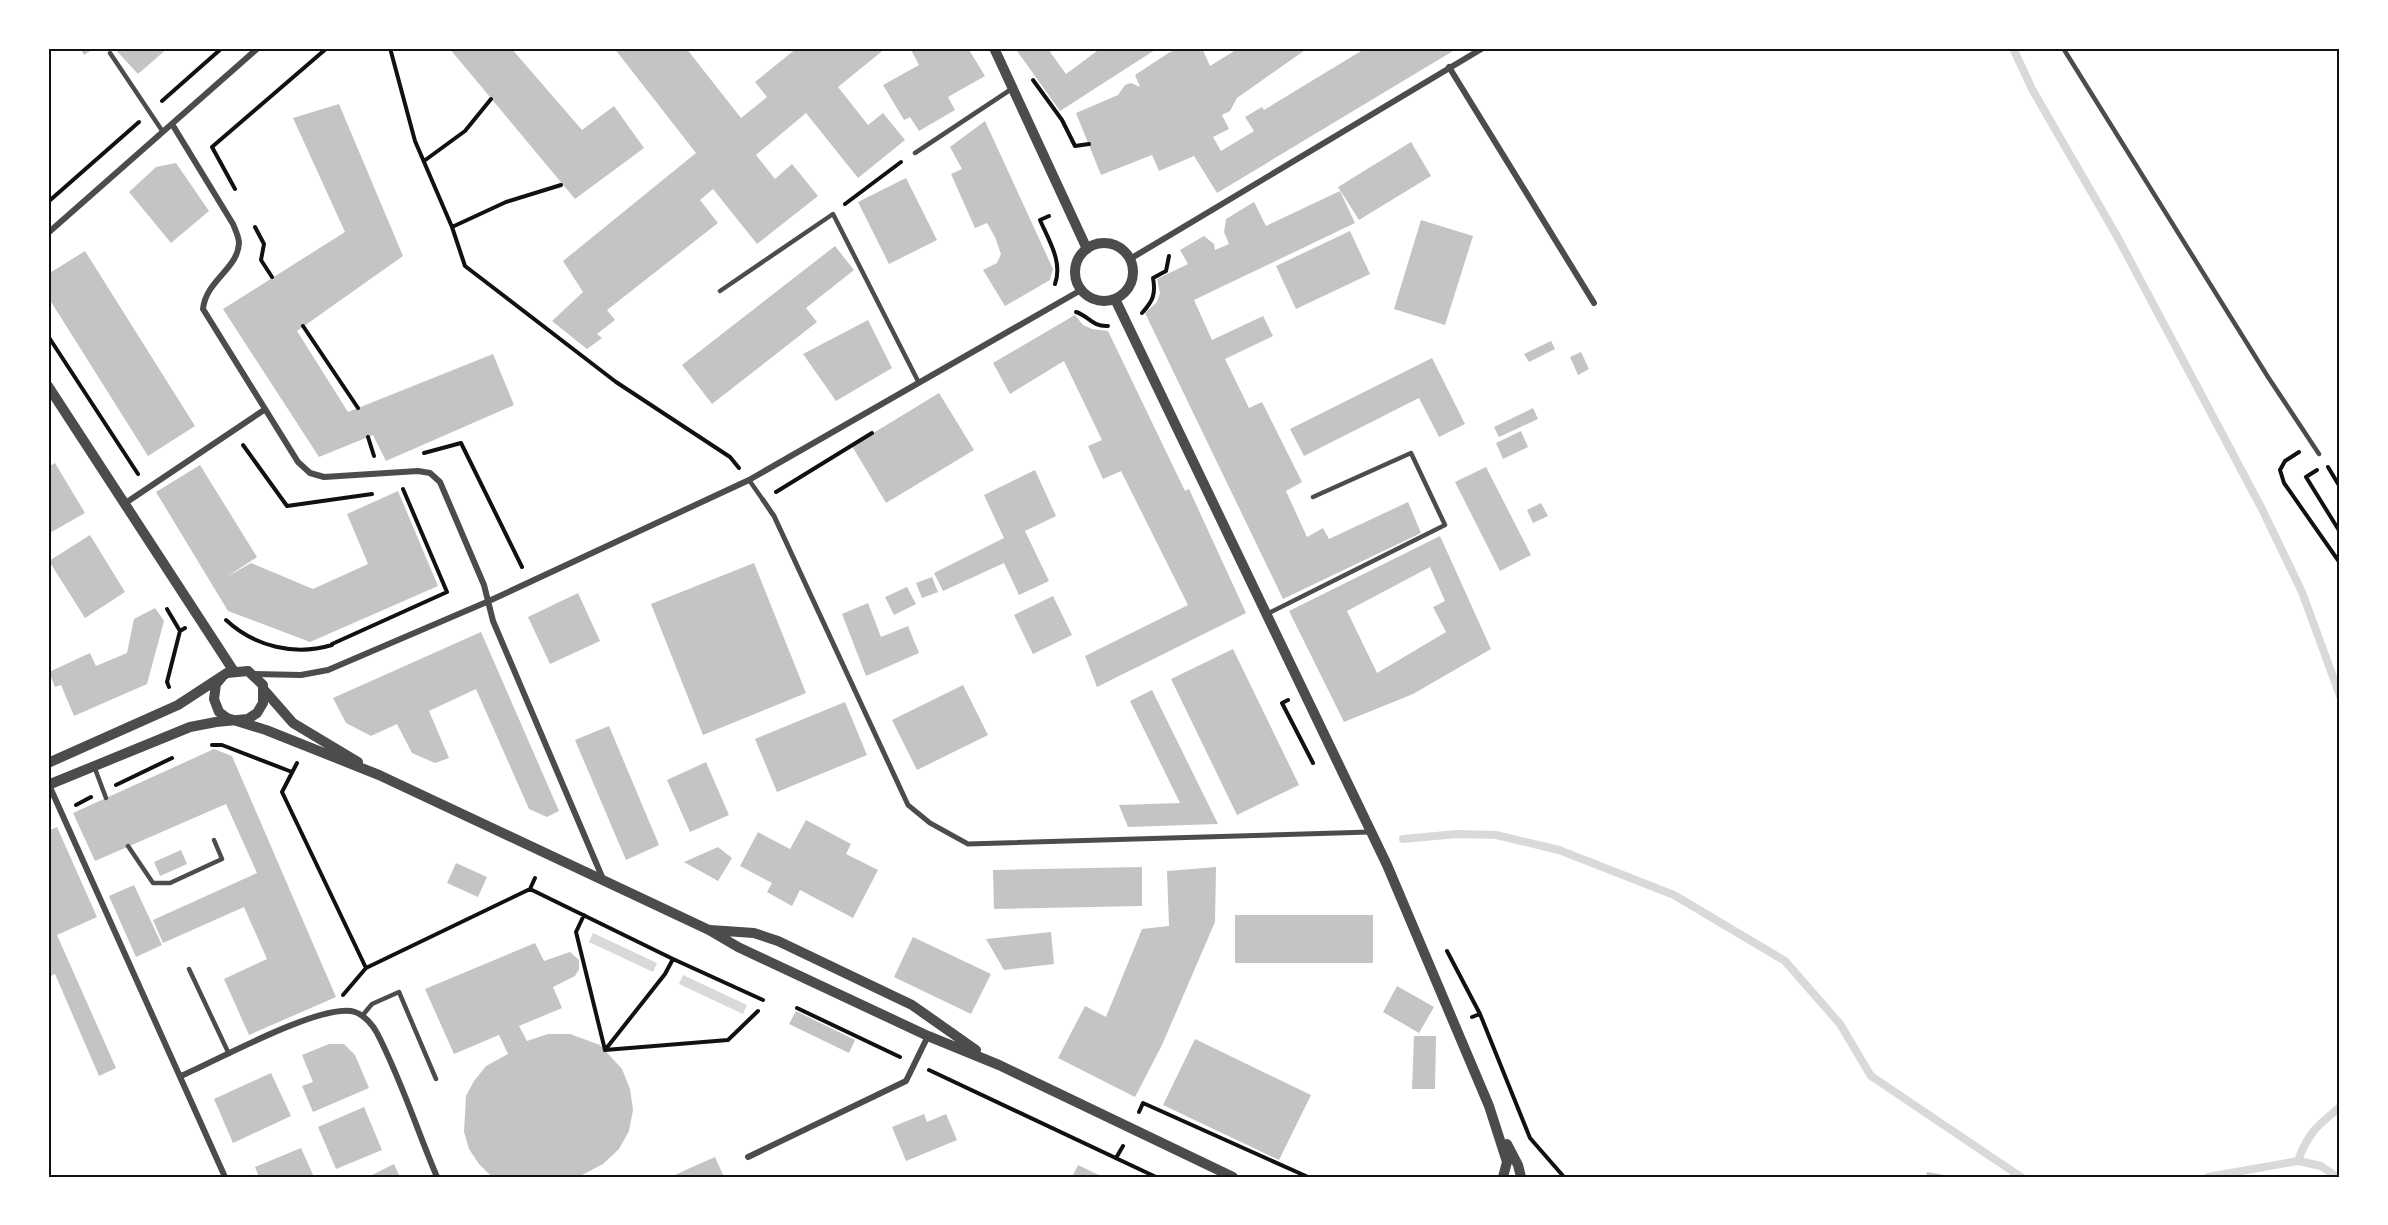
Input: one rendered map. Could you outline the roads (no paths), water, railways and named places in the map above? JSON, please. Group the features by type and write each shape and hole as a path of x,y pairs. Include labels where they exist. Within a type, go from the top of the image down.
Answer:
{"street":[{"path":"48,233 258,48"},
{"path":"994,48 1088,249"},
{"path":"1130,259 1483,48"},
{"path":"1449,67 1594,303"},
{"path":"172,124 233,224 239,242 233,261 205,296 203,309 264,410 298,462 310,473 324,477 418,471 430,473 440,482 489,601 493,621 603,880"},
{"path":"1101,244 1110,244 1125,252 1130,259 1133,278 1123,294 1115,299 1096,300 1081,290 1075,274 1076,266 1088,249 1101,244"},
{"path":"48,763 178,705 233,670 254,674 301,675 338,665 489,601 749,480 1081,290"},
{"path":"1115,299 1387,865 1457,1024 1496,1125 1507,1162 1503,1177"},
{"path":"48,386 198,621 233,670"},
{"path":"124,504 264,410"},
{"path":"763,500 774,516 908,805 930,823 968,844 1370,832"},
{"path":"254,674 265,692 292,723 379,775"},
{"path":"222,677 214,689 215,704 223,715 379,775 709,930 738,947 928,1036 999,1065 1233,1177"},
{"path":"225,1177 48,785 190,727 248,719 257,713 264,703 265,692"},
{"path":"709,930 754,933 778,941 912,1005 999,1065"},
{"path":"181,1076 304,1020 327,1012 348,1010 362,1016 376,1032 437,1177"},
{"path":"748,1157 906,1081 928,1036"},
{"path":"1496,1125 1518,1165 1521,1177"}],"lane":[{"path":"2063,48 2268,377 2319,454"},
{"path":"110,53 163,132"},
{"path":"915,153 1013,88"},
{"path":"720,291 833,214 919,383"},
{"path":"1268,614 1445,525 1411,453 1313,497"},
{"path":"749,480 763,500"},
{"path":"94,766 106,798"},
{"path":"128,846 153,883 170,883 222,859 214,840"},
{"path":"189,969 229,1054"},
{"path":"362,1016 372,1004 399,992 436,1079"}],"waterway":[{"path":"2013,48 2032,89 2118,238 2262,509 2302,592 2340,696"},
{"path":"1403,839 1457,834 1496,835 1559,850 1674,895 1785,961 1840,1024 1871,1076 2021,1177"},
{"path":"2298,1161 2305,1144 2314,1131 2340,1107"},
{"path":"2208,1177 2298,1161 2321,1166 2337,1177"}]}
